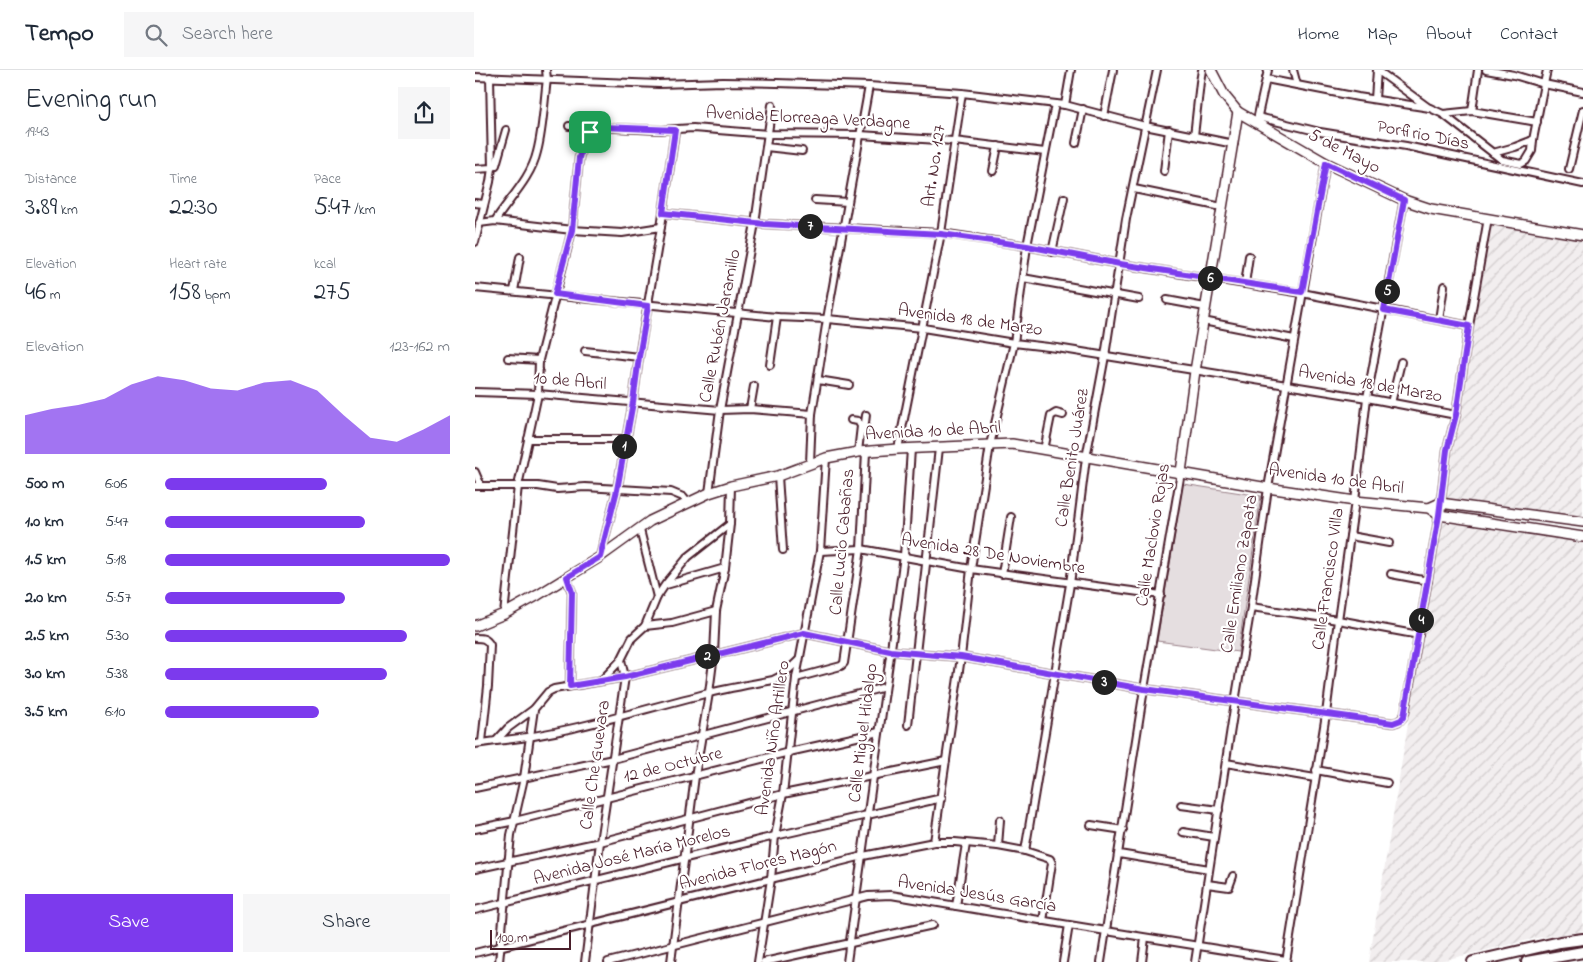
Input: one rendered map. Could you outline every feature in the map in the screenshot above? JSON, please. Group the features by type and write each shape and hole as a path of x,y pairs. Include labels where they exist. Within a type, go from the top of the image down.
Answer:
{"main road":[{"path":"1473,962 1560,942 1583,939"},
{"path":"1527,962 1583,952"}],"street":[{"path":"495,221 516,193 537,153 547,79 546,70"},
{"path":"1065,106 1071,70"},
{"path":"1104,116 1113,70"},
{"name":"Calle Benito Juárez","path":"1025,851 1070,584 1086,458 1105,356 1126,220 1134,189 1157,70"},
{"path":"1194,136 1199,82 1202,70"},
{"name":"5 de Mayo","path":"1211,70 1225,95 1238,112 1257,120 1278,136 1326,163 1404,200 1431,209 1583,235"},
{"path":"1257,120 1268,70"},
{"path":"1293,70 1297,85"},
{"path":"1375,100 1377,70"},
{"path":"1377,70 1430,108 1443,114 1463,132 1502,160 1521,164 1526,161 1532,151 1542,84 1547,70"},
{"path":"1472,111 1478,70"},
{"path":"1486,70 1583,92"},
{"path":"475,77 659,84 723,82 869,86 962,93 1083,109 1145,126 1234,144"},
{"path":"475,242 490,182 490,77"},
{"path":"1266,79 1375,100 1430,108"},
{"path":"810,463 812,414 869,86"},
{"name":"Art. No. 127","path":"897,449 941,234 962,93"},
{"path":"934,842 942,798 971,569 991,445 1014,343 1027,246 1055,104"},
{"name":"Calle Rubén Jaramillo","path":"709,493 720,410 755,223 772,105"},
{"path":"1076,144 1083,109"},
{"path":"1569,169 1583,110"},
{"path":"1443,114 1472,111 1537,122"},
{"name":"Calle Maclovio Rojas","path":"1101,962 1144,689 1181,472 1209,278 1234,144 1238,112"},
{"name":"Porfirio Días","path":"1257,120 1282,122 1319,132 1406,146 1583,184"},
{"path":"1278,136 1282,122"},
{"name":"Avenida Elorreaga Verdagne","path":"569,126 675,130 693,128 768,134 860,135 954,141 1045,152"},
{"path":"504,614 518,486 538,394 539,360 572,230 583,141 590,132 603,127"},
{"path":"475,168 491,168 496,165 506,130"},
{"path":"600,557 617,490 633,402 675,130"},
{"path":"1164,171 1169,130"},
{"path":"1493,153 1515,148 1533,140"},
{"path":"993,171 997,146"},
{"path":"766,147 801,151"},
{"name":"Calle Emiliano Zapata","path":"1195,962 1268,488 1278,442 1302,292 1326,163"},
{"path":"1134,189 1222,207"},
{"path":"1052,252 1064,198"},
{"path":"815,200 848,202"},
{"name":"Calle Francisco Villa","path":"1286,961 1316,770 1327,714 1367,398 1404,200"},
{"path":"475,203 484,204"},
{"path":"663,213 755,223 941,234 1027,246 1120,264 1302,292 1469,326"},
{"path":"496,741 508,728 534,709 548,692 554,689 625,677 804,633 890,651 961,657 1144,689 1393,723 1401,720 1405,713 1419,635 1439,515 1447,450 1456,415 1469,326 1489,218"},
{"path":"479,223 495,221 572,230 622,232 661,228"},
{"path":"1245,284 1249,256"},
{"path":"514,291 520,257"},
{"path":"1023,278 1139,299"},
{"path":"1439,320 1444,286"},
{"name":"Avenida 18 de Marzo","path":"475,288 555,294 648,306 923,328 1367,398 1456,415"},
{"path":"1167,300 1205,307"},
{"path":"770,365 777,317"},
{"path":"1203,321 1294,339"},
{"path":"585,351 639,357"},
{"path":"507,358 539,360"},
{"path":"1391,403 1401,362"},
{"path":"818,380 849,385"},
{"path":"750,409 754,386"},
{"name":"10 de Abril","path":"475,392 538,394 720,410 750,409 812,414"},
{"path":"1044,450 1051,416 1056,413 1063,414"},
{"path":"862,452 866,415"},
{"path":"851,420 858,421 861,426 862,452"},
{"path":"528,439 625,438"},
{"name":"Avenida 10 de Abril","path":"475,626 504,614 567,577 600,557 650,522 709,493 731,486 778,476 827,458 862,452 1011,444 1268,488 1355,501 1429,508"},
{"name":"Calle Miguel Hidalgo","path":"847,962 904,556 911,448"},
{"path":"908,725 939,448"},
{"name":"Calle Lucio Cabañas","path":"796,678 843,665 861,550 862,452"},
{"name":"Avenida Niño Artillero","path":"758,962 771,879 775,836 789,752 796,678 820,551 827,458"},
{"path":"475,472 478,486 538,486 557,489 585,487 671,492 683,497 688,503"},
{"path":"778,476 783,550"},
{"path":"671,962 689,818 714,654 716,611 725,568 730,524 731,486"},
{"path":"1429,508 1440,503 1583,522"},
{"path":"1429,508 1439,515 1583,537"},
{"path":"1002,574 1011,517"},
{"path":"601,682 621,660 632,638 645,626 657,597 665,585 688,557 730,524"},
{"path":"640,530 657,597"},
{"path":"1350,536 1389,543"},
{"name":"Avenida 28 De Noviembre","path":"820,551 861,550 1002,574 1161,595"},
{"path":"665,585 725,568"},
{"path":"1391,574 1428,581"},
{"path":"567,577 572,592 570,686"},
{"path":"1251,607 1419,635"},
{"path":"645,626 672,623 716,611"},
{"path":"475,638 487,640 490,645 488,686 478,743 529,737 618,718 709,693 773,680 783,675 799,660"},
{"name":"Calle Che Guevara","path":"585,962 600,842 625,677 621,660"},
{"path":"475,788 613,759 792,710 885,687"},
{"path":"499,962 509,862 534,709"},
{"name":"12 de Octubre","path":"475,829 515,821 789,752 879,732"},
{"path":"475,869 600,842 783,794 946,760"},
{"path":"1226,763 1315,778"},
{"path":"1316,770 1387,783"},
{"name":"Avenida José María Morelos","path":"475,910 775,836 942,798"},
{"path":"1181,805 1219,810"},
{"path":"998,846 1001,820"},
{"path":"1091,825 1123,830"},
{"path":"1183,832 1214,837"},
{"name":"Avenida Flores Magón","path":"475,953 863,856 934,842 998,846 1025,851 1050,859 1052,862 1043,921"},
{"path":"956,906 966,844"},
{"path":"1119,854 1209,870"},
{"path":"1207,884 1229,887 1233,876"},
{"name":"Avenida Jesús García","path":"608,962 857,899 891,895 1286,961"},
{"path":"764,962 933,925"},
{"path":"1063,962 1069,925"},
{"path":"1142,962 1145,938"}],"shaded area":[{"path":"1490,222 1583,238 1583,519 1444,498"},
{"path":"1183,484 1261,496 1238,652 1157,641"},
{"path":"1441,522 1583,543 1583,931 1537,938 1436,962 1369,962"}],"route":[{"path":"603,127 675,130 663,213 765,224 941,234 1027,246 1120,264 1302,292 1326,163 1404,200 1384,310 1469,326 1456,415 1447,450 1439,515 1404,716 1401,720 1393,723 1235,702 1144,689 961,657 890,651 804,633 625,677 570,686 572,592 567,577 600,557 617,490 648,306 555,294 572,230 579,158 583,141 590,132 603,127"}]}
